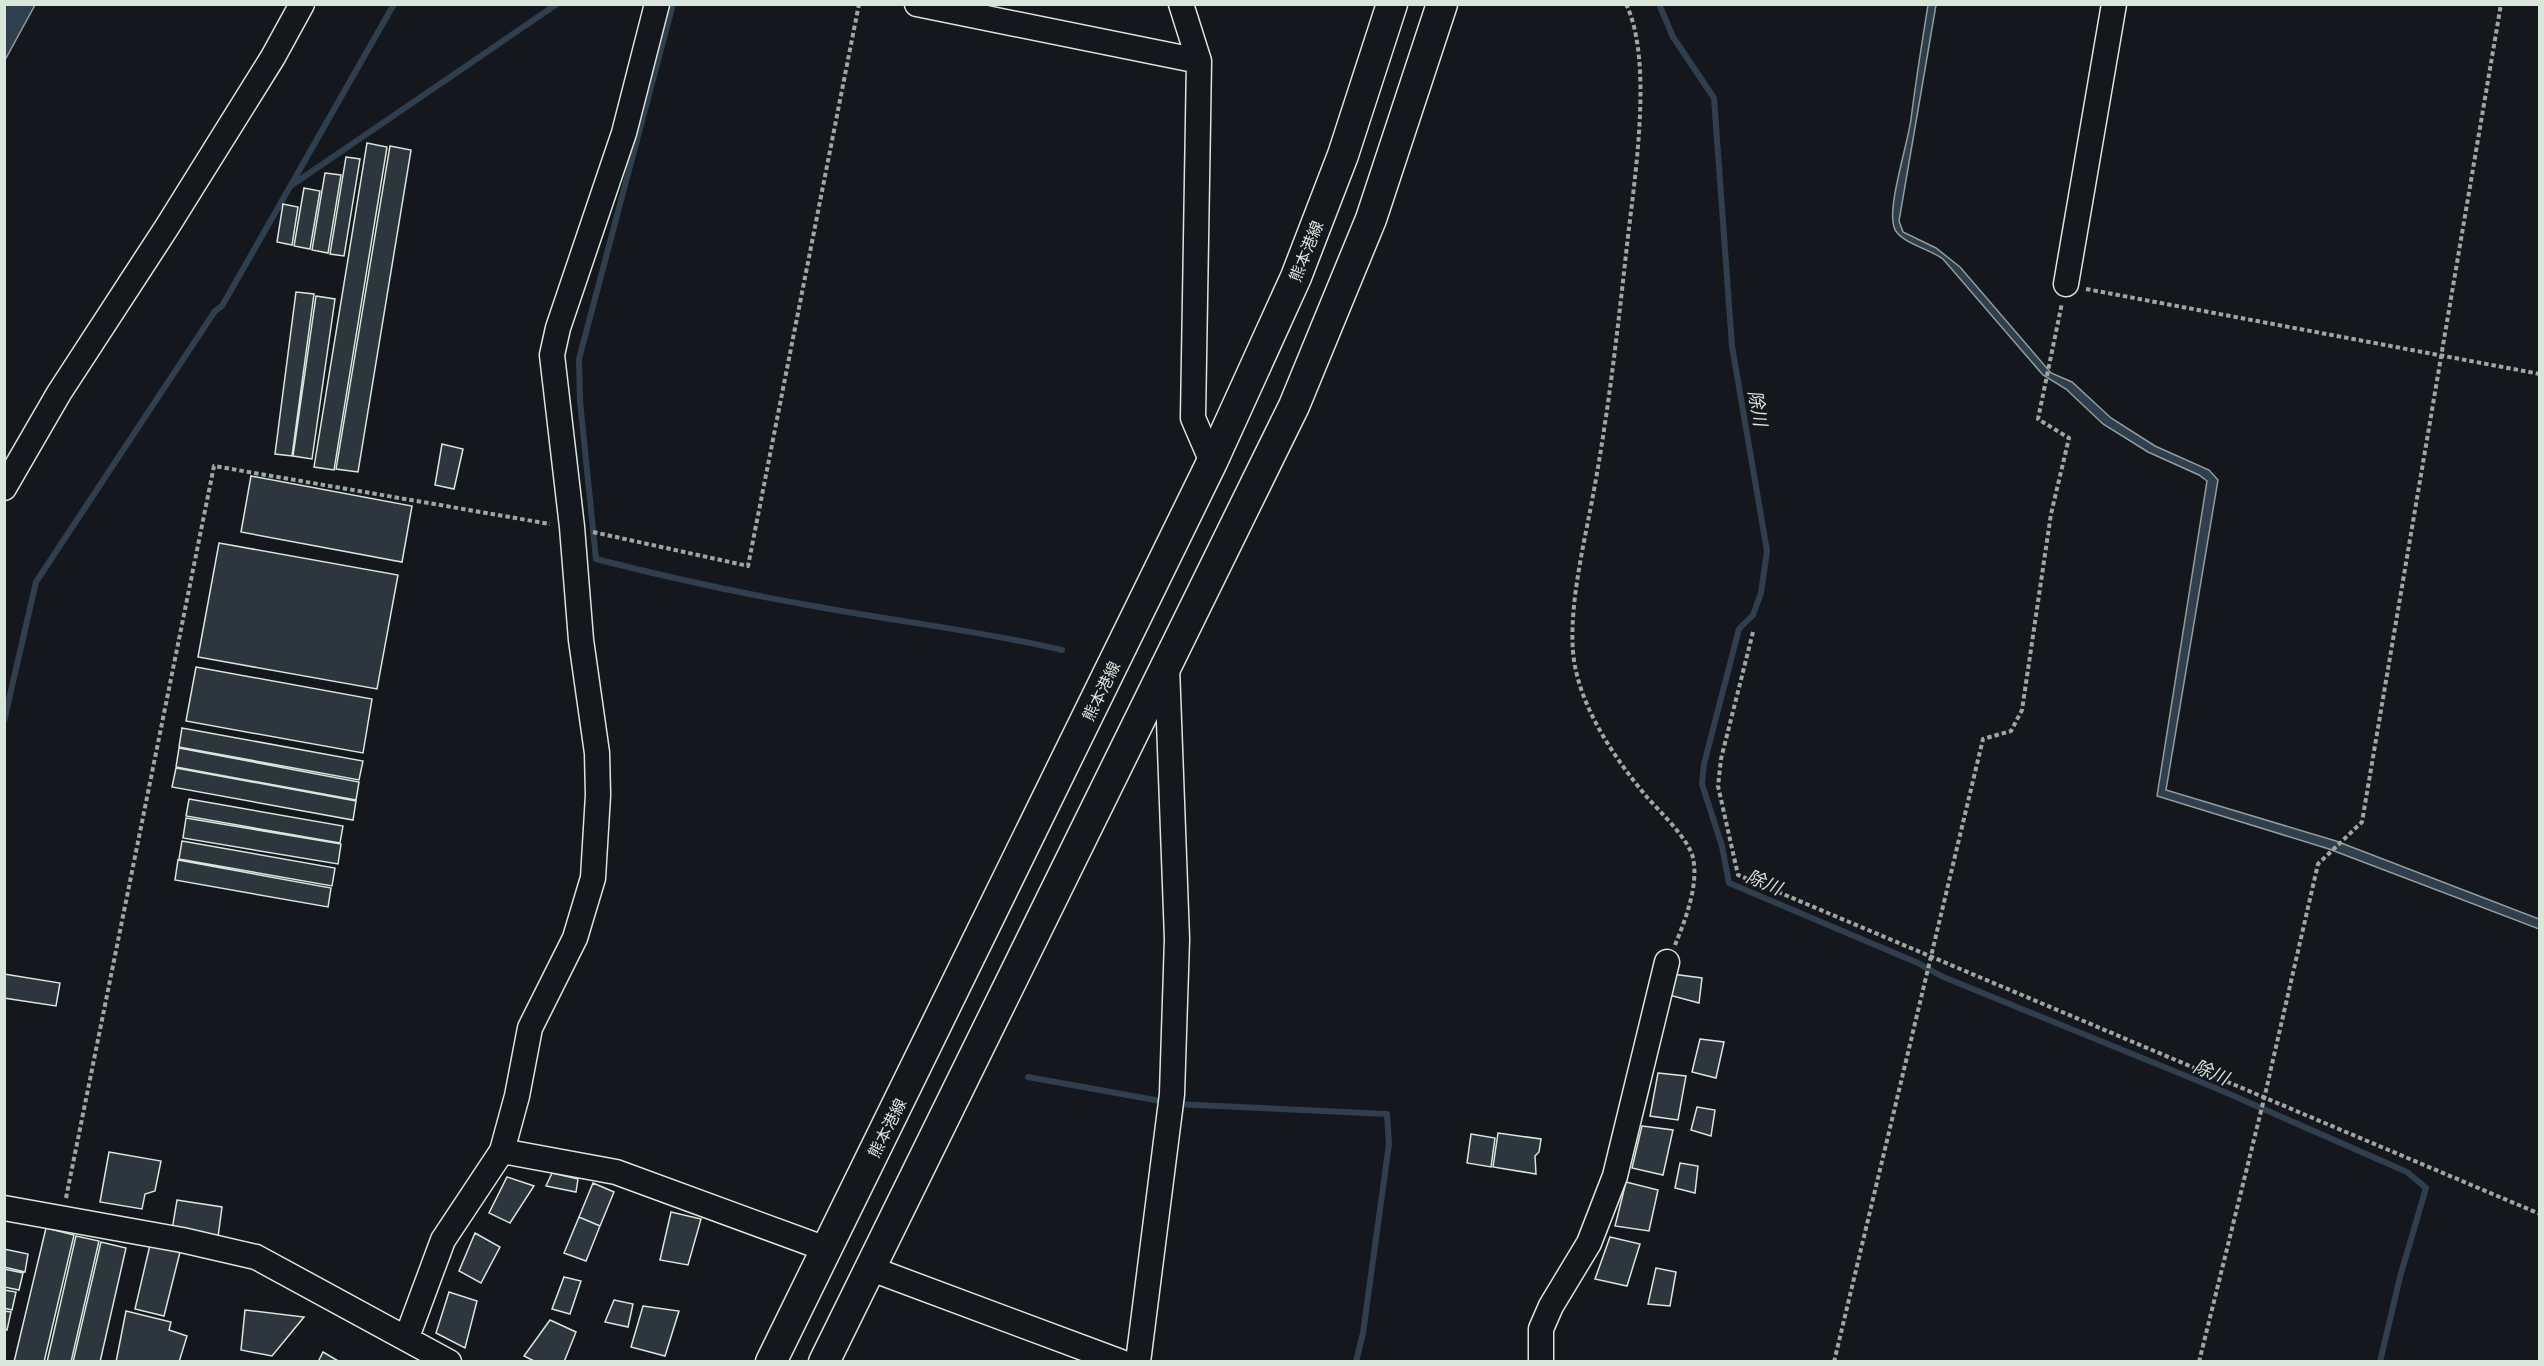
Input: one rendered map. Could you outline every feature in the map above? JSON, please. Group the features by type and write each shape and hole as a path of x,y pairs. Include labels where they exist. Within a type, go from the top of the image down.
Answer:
{"main road":[{"name":"熊本港線","path":"771,1362 1212,462 1296,277 1343,155 1392,4"},
{"path":"824,1362 868,1268 1294,406 1371,219 1442,4"}],"street":[{"path":"4,488 58,393 167,227 273,57 302,4"},
{"path":"407,1337 443,1240 502,1151 530,1028 576,938 593,878 598,795 597,753 581,640 572,527 552,355 558,328 624,133 657,4"},
{"path":"917,4 1199,61"},
{"path":"1181,4 1199,61 1193,418 1212,462"},
{"path":"2066,284 2114,4"},
{"path":"1138,1362 1172,1094 1177,939 1167,667"},
{"path":"1541,1362 1541,1329 1551,1306 1589,1243 1615,1176 1667,962"},
{"path":"502,1151 616,1172 826,1249"},
{"path":"4,1208 182,1240 256,1257 407,1337 449,1362"},
{"path":"868,1268 1121,1362"}],"path":[{"path":"61,1219 214,466 572,527 748,566 859,4"},
{"path":"1626,4 1633,17 1638,47 1640,127 1608,415 1581,562 1573,648 1576,671 1599,728 1625,770 1678,833 1694,858 1693,884 1684,925 1667,962"},
{"path":"2199,1362 2265,1099 2318,864 2362,822 2439,357 2501,4"},
{"path":"1834,1362 1983,739 2011,731 2022,710 2051,514 2069,438 2038,419 2066,284 2439,357 2540,374"},
{"path":"1753,632 1721,759 1718,786 1738,875 2540,1214"}],"water":[{"path":"4,5 35,5 5,60"},
{"path":"1928,5 1936,5 1899,221 1903,232 1936,248 1960,267 2051,373 2072,382 2111,418 2155,446 2209,470 2218,480 2166,790 2336,841 2539,919 2539,929 2329,849 2157,796 2207,481 2199,475 2148,452 2103,424 2066,389 2043,375 1943,259 1908,241 1894,227 1893,205 1911,119"}],"building":[{"path":"367,143 387,147 334,470 314,467"},
{"path":"390,146 411,150 358,472 336,469"},
{"path":"346,157 360,159 344,256 330,254"},
{"path":"325,173 341,175 328,253 312,250"},
{"path":"304,188 320,191 310,249 294,246"},
{"path":"283,204 298,207 292,245 277,242"},
{"path":"296,292 314,294 292,456 275,454"},
{"path":"316,296 335,299 312,459 293,456"},
{"path":"442,444 463,449 454,489 435,485"},
{"path":"251,476 412,506 402,562 241,532"},
{"path":"219,543 398,575 377,689 198,657"},
{"path":"196,667 372,699 363,753 186,721"},
{"path":"182,728 363,761 359,780 179,747"},
{"path":"179,748 359,782 356,800 176,767"},
{"path":"176,768 356,801 353,820 172,787"},
{"path":"189,799 343,826 340,843 186,816"},
{"path":"186,818 341,844 338,864 183,838"},
{"path":"182,841 335,868 332,886 179,859"},
{"path":"178,860 331,888 328,907 175,880"},
{"path":"4,974 60,983 56,1006 4,998"},
{"path":"1672,974 1702,978 1699,1003 1669,995"},
{"path":"1700,1039 1724,1042 1716,1078 1692,1072"},
{"path":"1658,1073 1686,1076 1678,1120 1650,1116"},
{"path":"1697,1107 1715,1110 1711,1136 1691,1130"},
{"path":"1642,1126 1673,1130 1663,1175 1632,1168"},
{"path":"1498,1133 1541,1139 1539,1152 1535,1156 1536,1174 1493,1167"},
{"path":"1471,1134 1495,1138 1491,1167 1467,1163"},
{"path":"109,1152 161,1161 155,1191 145,1194 142,1209 100,1202"},
{"path":"1680,1163 1698,1166 1695,1193 1675,1188"},
{"path":"552,1173 578,1179 576,1192 546,1186"},
{"path":"507,1177 534,1186 510,1223 489,1213"},
{"path":"1626,1182 1658,1190 1649,1231 1615,1226"},
{"path":"593,1183 614,1192 600,1226 579,1217"},
{"path":"177,1200 222,1207 218,1237 172,1230"},
{"path":"671,1212 701,1219 688,1265 660,1260"},
{"path":"579,1217 600,1226 586,1261 564,1253"},
{"path":"46,1228 74,1235 44,1362 14,1362"},
{"path":"475,1233 500,1247 481,1283 459,1271"},
{"path":"76,1236 99,1241 71,1362 47,1362"},
{"path":"1610,1237 1640,1244 1627,1286 1595,1279"},
{"path":"101,1242 126,1248 100,1362 73,1362"},
{"path":"150,1245 180,1252 164,1316 135,1309"},
{"path":"4,1249 28,1254 25,1272 4,1267"},
{"path":"1656,1268 1676,1272 1670,1306 1648,1304"},
{"path":"4,1269 23,1273 19,1290 4,1287"},
{"path":"564,1277 581,1281 570,1314 552,1309"},
{"path":"4,1290 16,1292 12,1310 4,1308"},
{"path":"449,1292 477,1301 465,1348 436,1333"},
{"path":"614,1300 633,1304 628,1327 605,1322"},
{"path":"643,1306 679,1311 665,1356 631,1347"},
{"path":"245,1310 304,1317 272,1356 241,1350"},
{"path":"4,1311 11,1312 7,1330 4,1329"},
{"path":"126,1311 171,1322 169,1330 187,1336 179,1362 116,1362"},
{"path":"550,1320 576,1332 564,1362 536,1362 524,1356"},
{"path":"323,1352 340,1362 318,1362"}],"waterway":[{"path":"4,721 36,582 215,311 222,306 394,4"},
{"path":"292,185 557,4"},
{"path":"673,4 579,359 580,401 596,559 763,597 1002,637 1062,650"},
{"name":"除川","path":"1659,4 1673,37 1714,98 1732,346 1767,551 1761,593 1753,615 1739,629 1704,764 1702,784 1722,846 1729,883 1918,963 1941,976 2218,1089 2407,1172 2426,1188 2400,1277 2380,1362"},
{"path":"1028,1077 1166,1102"},
{"path":"1176,1104 1387,1114 1389,1144 1363,1333 1356,1362"}]}
